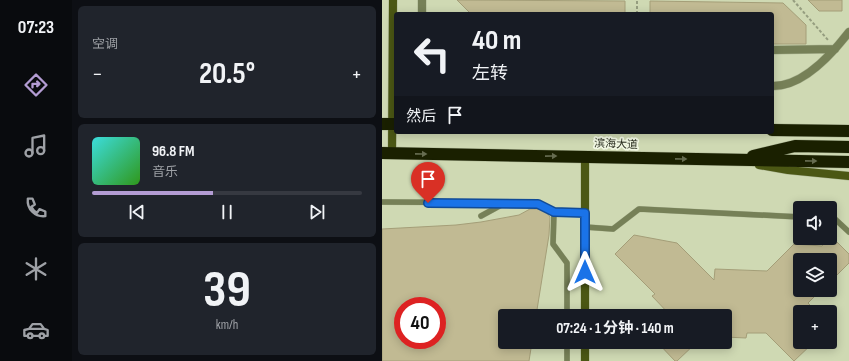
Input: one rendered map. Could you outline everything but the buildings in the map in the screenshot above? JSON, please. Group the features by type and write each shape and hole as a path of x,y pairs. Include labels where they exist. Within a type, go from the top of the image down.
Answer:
{"highway":[{"path":"774,130 849,131"},
{"path":"735,160 795,146 849,147"},
{"name":"滨海大道","path":"387,153 849,162"}],"street":[{"path":"387,153 390,124 393,0"},
{"path":"422,0 422,12"},
{"path":"774,86 786,84 808,74 835,49 849,32"},
{"path":"774,50 835,49"},
{"path":"585,156 585,309"},
{"path":"735,160 788,170 849,176"},
{"path":"585,349 585,361"}],"lane":[{"path":"382,202 538,204 554,212 585,213"},
{"path":"480,216 504,203"},
{"path":"585,227 613,229 639,210 793,217"},
{"path":"554,212 553,244 566,263 567,309"},
{"path":"837,221 849,232"},
{"path":"566,361 567,349"}],"path":[{"path":"637,12 638,0"},
{"path":"793,0 835,49"}],"route":[{"path":"428,203 538,204 554,212 585,213 585,272"}]}
